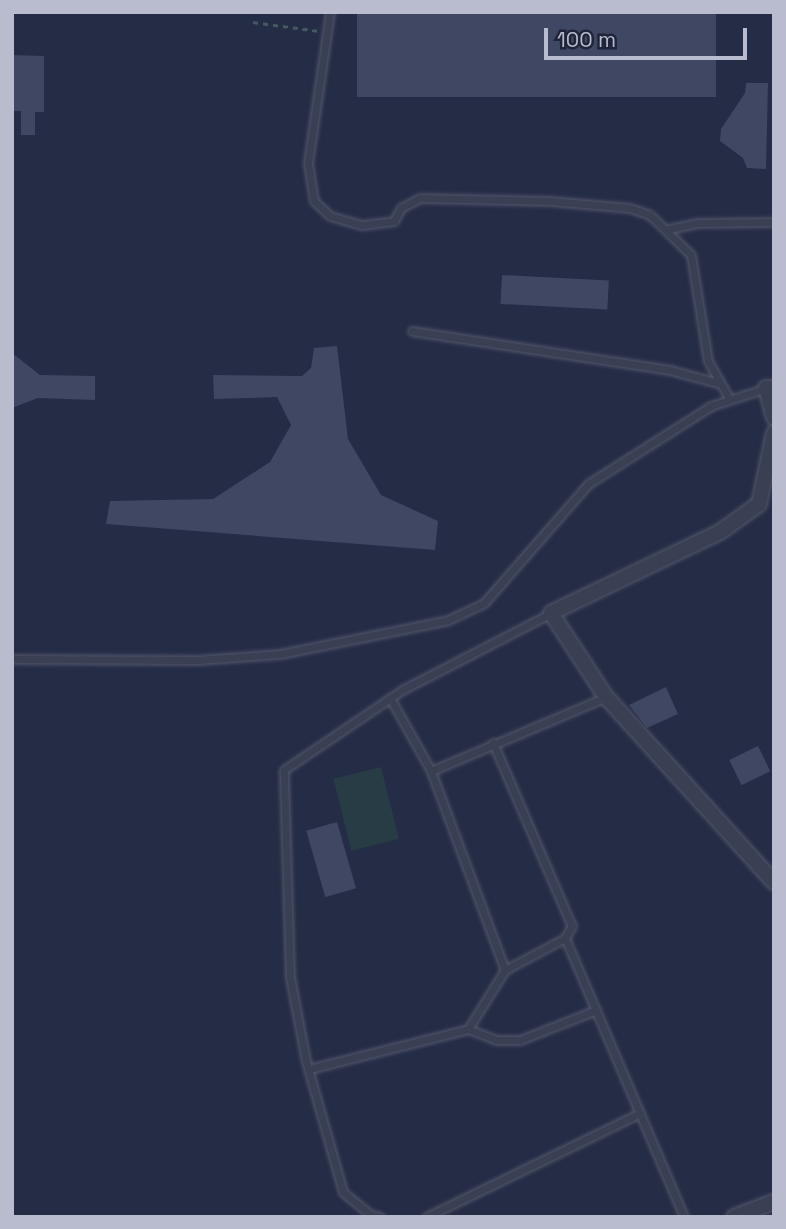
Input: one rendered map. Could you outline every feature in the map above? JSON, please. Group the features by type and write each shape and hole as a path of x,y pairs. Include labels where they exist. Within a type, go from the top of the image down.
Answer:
{"street":[{"path":"770,388 774,418"},
{"path":"774,433 770,466 759,504 720,532 551,613 606,697 774,882"},
{"path":"734,1217 774,1202"}],"lane":[{"path":"330,12 330,33 308,163 314,201 330,216 362,225 394,221 401,208 420,198 550,201 630,208 669,229 691,255 708,361 718,383 729,398"},
{"path":"669,229 698,223 774,222"},
{"path":"412,331 670,370 718,383"},
{"path":"12,659 198,660 280,654 447,620 484,603 588,484 729,398 770,388"},
{"path":"380,1217 371,1215 343,1192 309,1069 290,977 284,770 390,698 551,613"},
{"path":"431,771 606,697"},
{"path":"390,698 431,771 505,970"},
{"path":"468,1029 505,970 565,939 572,926 493,743"},
{"path":"565,939 684,1217"},
{"path":"309,1069 468,1029 496,1040 520,1040 596,1010"},
{"path":"426,1217 640,1113"}],"path":[{"path":"253,22 330,33"}],"shaded area":[{"path":"381,767 399,839 351,851 333,779"}],"building":[{"path":"357,12 716,12 716,97 357,97"},
{"path":"12,55 44,56 44,112 35,112 35,135 21,135 21,111 12,111"},
{"path":"746,83 768,83 766,169 747,168 743,158 720,141 721,129 745,93"},
{"path":"502,275 609,281 607,310 500,304"},
{"path":"337,346 348,439 381,495 438,521 435,550 106,524 110,501 213,499 270,462 291,425 277,397 214,399 213,375 302,376 311,368 314,348"},
{"path":"12,353 40,375 95,376 95,400 38,398 12,408"},
{"path":"666,687 678,714 647,728 629,705"},
{"path":"758,746 770,771 742,785 729,760"},
{"path":"337,822 356,888 325,897 306,831"}]}
